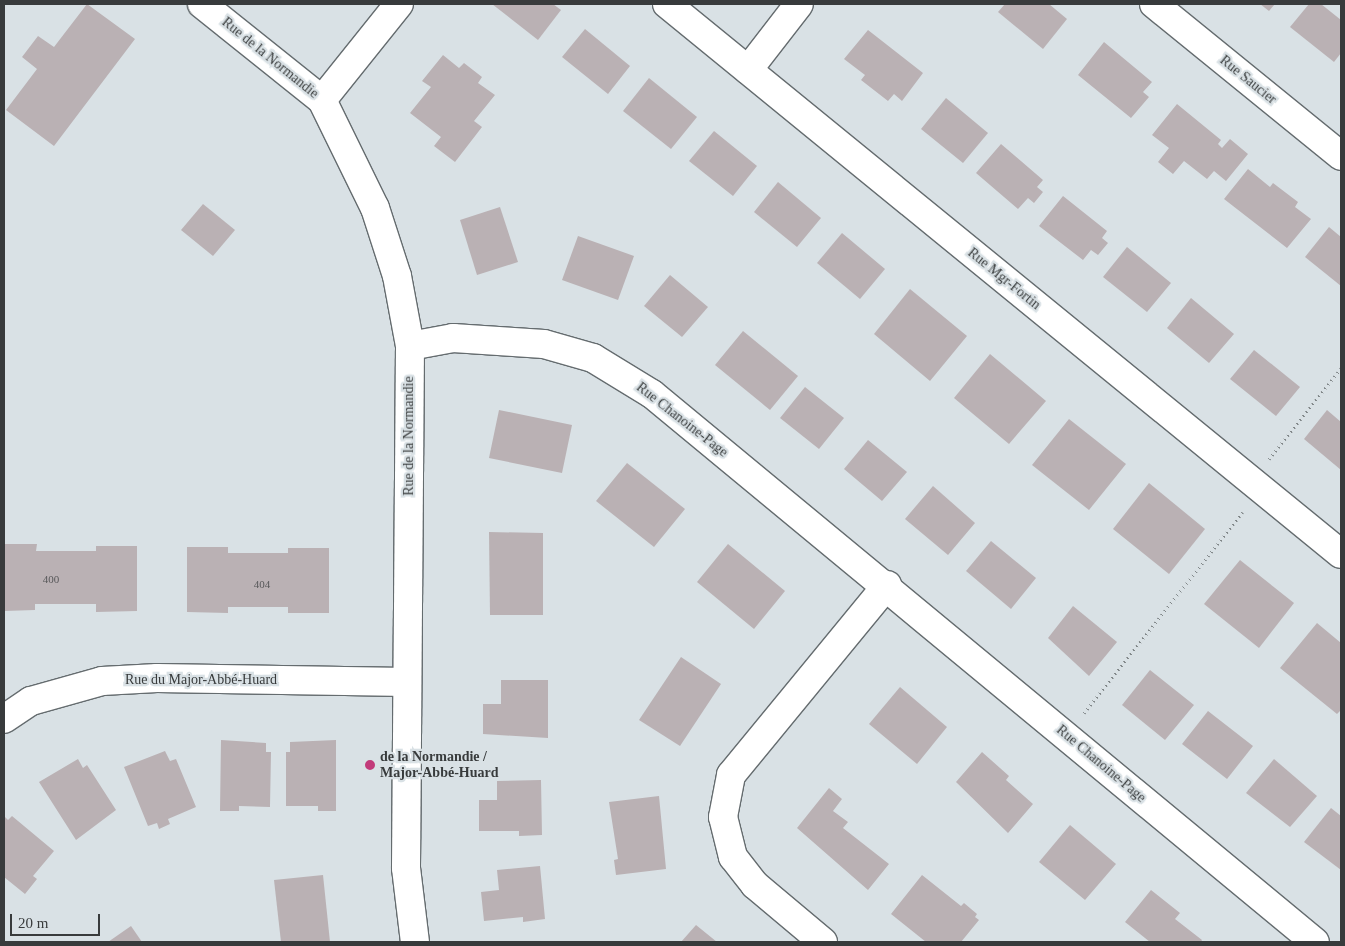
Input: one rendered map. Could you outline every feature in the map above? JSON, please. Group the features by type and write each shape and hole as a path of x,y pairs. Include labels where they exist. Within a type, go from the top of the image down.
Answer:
{"street":[{"name":"Rue de la Normandie","path":"202,4 322,100 375,208 397,276 410,346 406,868 415,942"},
{"path":"322,100 399,4"},
{"name":"Rue Mgr-Fortin","path":"667,4 1341,554"},
{"path":"748,70 799,4"},
{"name":"Rue Saucier","path":"1154,4 1341,156"},
{"name":"Rue Chanoine-Page","path":"410,346 453,338 544,344 593,358 652,394 888,585 1315,942"},
{"path":"823,942 755,885 733,857 723,817 731,776 888,585"},
{"name":"Rue du Major-Abbé-Huard","path":"4,719 31,701 65,689 102,681 157,678 407,682"}],"path":[{"path":"1067,735 1256,485 1341,368"}],"building":[{"path":"87,4 135,39 54,146 6,110 37,69 22,57 38,36 54,47"},
{"path":"492,4 553,4 561,10 538,40"},
{"path":"1005,4 1049,4 1067,19 1043,49 998,12"},
{"path":"1260,4 1275,4 1269,11"},
{"path":"1309,4 1321,4 1341,20 1341,53 1334,62 1290,27"},
{"path":"585,29 630,66 608,94 562,57"},
{"path":"868,30 923,73 902,101 894,94 888,101 861,80 865,75 844,59"},
{"path":"1104,42 1152,82 1143,92 1149,97 1131,118 1078,75"},
{"path":"443,55 459,68 464,63 482,77 478,83 495,95 474,121 482,127 455,162 434,146 441,137 410,113 431,87 422,81"},
{"path":"649,78 697,117 671,149 623,111"},
{"path":"946,98 988,133 963,163 921,129"},
{"path":"1177,104 1221,140 1218,144 1222,148 1230,139 1248,154 1226,181 1214,171 1207,179 1184,161 1173,174 1158,162 1169,148 1152,135"},
{"path":"714,131 757,166 733,196 689,161"},
{"path":"1001,144 1043,180 1037,187 1043,192 1034,203 1028,198 1018,209 976,173"},
{"path":"1248,169 1270,187 1273,183 1298,202 1295,207 1311,219 1287,248 1224,199"},
{"path":"778,182 821,218 797,247 754,212"},
{"path":"1063,196 1107,231 1102,238 1108,243 1098,255 1091,250 1083,260 1039,226"},
{"path":"203,204 235,230 213,256 181,230"},
{"path":"500,207 518,262 477,275 460,220"},
{"path":"1329,227 1341,237 1341,286 1305,257"},
{"path":"842,233 885,269 860,299 817,263"},
{"path":"578,236 634,256 618,300 562,280"},
{"path":"1127,247 1171,283 1147,312 1103,277"},
{"path":"670,275 708,307 682,337 644,306"},
{"path":"910,289 967,336 930,381 874,334"},
{"path":"1191,298 1234,334 1209,363 1167,328"},
{"path":"743,331 798,376 770,410 715,365"},
{"path":"1254,350 1300,387 1276,416 1230,379"},
{"path":"990,354 1046,401 1009,444 954,398"},
{"path":"805,387 844,418 819,449 780,418"},
{"path":"499,410 572,425 562,473 489,458"},
{"path":"1327,410 1341,422 1341,470 1304,439"},
{"path":"1069,419 1126,464 1089,510 1032,465"},
{"path":"868,440 907,472 882,501 844,469"},
{"path":"627,463 685,509 654,547 596,501"},
{"path":"1149,483 1205,529 1169,574 1113,529"},
{"path":"933,486 975,523 948,555 905,519"},
{"path":"489,532 543,533 543,615 490,615"},
{"path":"991,541 1036,578 1011,609 966,571"},
{"path":"4,544 37,544 36,551 96,551 96,546 137,546 137,611 96,612 96,604 35,604 35,610 4,611"},
{"path":"728,544 785,591 754,629 697,582"},
{"path":"187,547 228,547 228,553 288,553 288,548 329,548 329,613 288,613 288,607 228,607 228,613 187,612"},
{"path":"1240,560 1294,603 1259,648 1204,604"},
{"path":"1073,606 1117,642 1089,676 1048,638"},
{"path":"1317,623 1341,643 1341,710 1337,714 1280,668"},
{"path":"681,657 721,684 680,746 639,720"},
{"path":"1150,670 1194,705 1165,740 1122,705"},
{"path":"501,680 548,680 548,738 483,734 483,704 501,704"},
{"path":"900,687 947,727 917,764 869,724"},
{"path":"1208,711 1253,746 1227,779 1182,744"},
{"path":"221,740 266,743 266,752 271,752 270,807 239,806 239,811 220,811"},
{"path":"336,740 336,811 318,811 318,806 286,806 286,752 290,752 290,742"},
{"path":"165,751 170,761 176,759 196,807 168,819 170,824 159,829 157,823 148,826 124,767"},
{"path":"982,752 1009,776 1006,780 1033,804 1008,833 956,782"},
{"path":"78,759 83,768 87,765 116,810 76,840 39,782"},
{"path":"1274,759 1317,796 1290,827 1246,793"},
{"path":"541,780 542,835 519,836 519,831 479,831 479,800 497,800 497,781"},
{"path":"829,788 842,799 833,811 848,822 843,828 889,864 868,890 797,828"},
{"path":"659,796 666,869 616,875 614,860 618,859 609,802"},
{"path":"1331,808 1341,816 1341,870 1304,842"},
{"path":"4,816 8,820 12,816 54,851 33,876 37,879 25,894 4,877"},
{"path":"1070,825 1116,864 1085,900 1039,862"},
{"path":"540,866 545,919 523,922 523,917 484,921 481,892 499,890 497,870"},
{"path":"323,875 330,942 281,942 274,880"},
{"path":"922,875 961,906 964,903 977,914 975,917 979,920 961,942 926,942 891,914"},
{"path":"1151,890 1180,913 1175,919 1202,940 1201,942 1150,942 1125,922"},
{"path":"696,925 717,942 681,942"},
{"path":"131,926 142,942 108,942"}],"place":[{"name":"de la Normandie / Major-Abbé-Huard","path":"370,765"}]}
